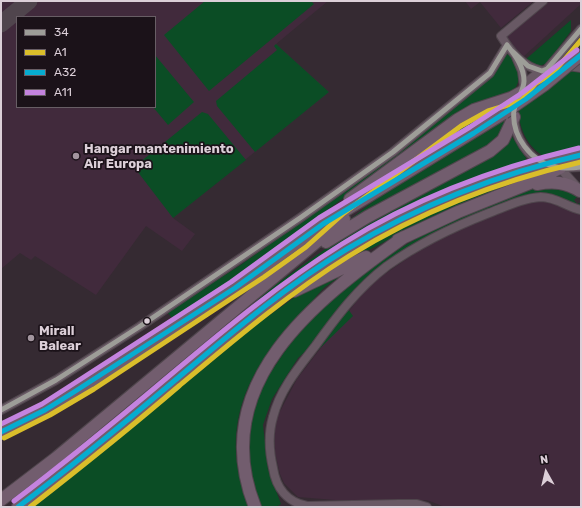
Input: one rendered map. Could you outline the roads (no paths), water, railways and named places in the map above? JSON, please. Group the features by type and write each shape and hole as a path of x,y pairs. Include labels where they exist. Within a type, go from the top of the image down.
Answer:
{"highway":[{"path":"1,432 45,410 103,374 235,288 323,224 399,177 509,115 544,85 580,60"},
{"path":"323,224 339,208 457,120 474,110 511,98 522,89"},
{"path":"278,275 348,228 490,151 503,140 509,115"},
{"path":"18,507 77,461 269,302 344,250 403,218 455,194 531,168 581,155"},
{"path":"269,302 349,266 404,237 458,212 522,186 560,168"},
{"path":"1,500 56,458 334,227 399,177"},
{"path":"522,186 559,182 581,192"},
{"path":"255,507 245,477 243,433 249,403 260,377 295,330 337,287 404,237"}],"street":[{"path":"543,1 501,36 506,45 515,55 531,68 544,70"},
{"path":"544,70 581,29"},
{"path":"1,410 56,380 139,327 300,218 393,152 490,74 506,45"},
{"path":"515,55 522,71 522,89"},
{"path":"580,60 563,66 544,70 534,75 522,89 516,104 509,115 518,135 528,151 542,163 560,168 581,167"},
{"path":"560,168 581,192"},
{"path":"428,507 417,504 306,506 296,503 286,497 275,479 270,449 273,417 282,394 298,368 346,304 375,276 399,258 452,229 527,200 550,198 580,211"}],"place":[{"name":"Hangar mantenimiento Air Europa","path":"76,156"},
{"name":"Mirall Balear","path":"31,338"}]}
